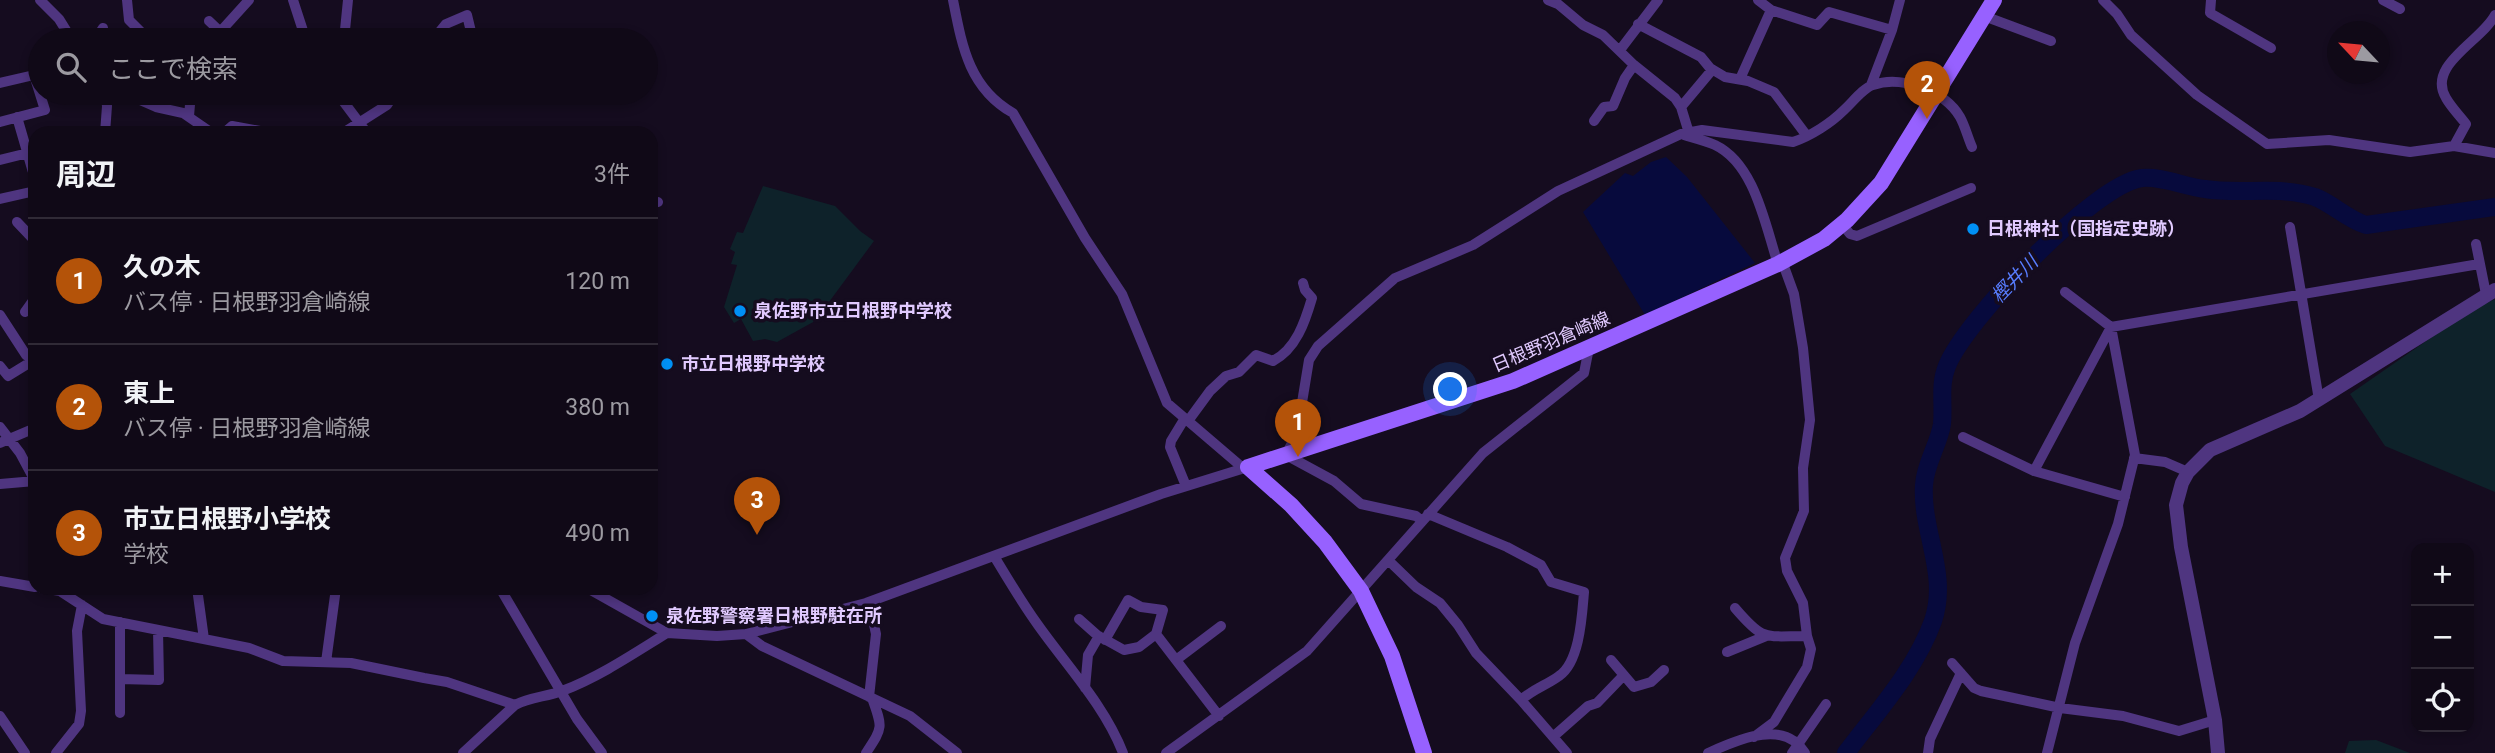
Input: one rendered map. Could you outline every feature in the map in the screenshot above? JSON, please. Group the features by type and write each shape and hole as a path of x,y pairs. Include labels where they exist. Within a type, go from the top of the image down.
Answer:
{"main road":[{"name":"日根野羽倉崎線","path":"1245,468 1513,381 1780,262 1824,239 1881,183 1994,0"},
{"path":"1245,468 1291,505 1325,542 1361,591 1392,656 1424,753"}],"street":[{"path":"40,0 64,28"},
{"path":"127,0 129,20 137,28"},
{"path":"224,28 249,0"},
{"path":"293,0 302,28"},
{"path":"345,28 348,0"},
{"path":"953,0 961,40 975,77 996,103 1013,113 1085,238 1122,294 1167,403 1245,468"},
{"path":"1548,0 1558,4 1583,25 1603,35 1675,99 1681,107 1685,133"},
{"path":"1620,50 1658,0"},
{"path":"1758,0 1771,10 1818,25 1829,12 1892,30"},
{"path":"1521,700 1532,690 1562,675 1577,648 1581,634 1584,592 1551,582 1541,565 1507,547 1425,517 1361,505 1334,481 1286,455 1297,433 1309,360 1318,346 1395,278 1473,245 1558,191 1685,133 1702,130 1793,142 1807,136 1841,114 1871,85 1892,30 1900,0"},
{"path":"2103,0 2117,14 2131,35 2197,95 2267,145 2329,140 2410,152 2454,146 2495,153"},
{"path":"2211,0 2210,13 2271,48"},
{"path":"2383,0 2400,9"},
{"path":"1740,79 1771,10"},
{"path":"444,28 446,24 467,15 470,28"},
{"path":"2454,146 2466,124 2445,97 2441,86 2442,74 2447,65 2489,26 2495,15"},
{"path":"1984,16 2051,41"},
{"path":"209,21 216,28"},
{"path":"1638,24 1701,57 1712,70 1725,77 1740,79 1774,92 1807,136"},
{"path":"1594,121 1604,107 1614,106 1625,78 1634,65"},
{"path":"1681,107 1712,70"},
{"path":"0,83 28,76"},
{"path":"1871,85 1894,82 1914,85 1936,94 1960,117 1972,148"},
{"path":"0,122 45,110 43,105"},
{"path":"106,126 107,105"},
{"path":"151,105 189,116 203,126"},
{"path":"189,116 190,105"},
{"path":"346,105 358,124"},
{"path":"355,126 387,105"},
{"path":"0,160 28,153 18,117"},
{"path":"1685,133 1717,146 1741,164 1794,294 1803,348 1811,420 1803,468 1804,511 1786,558 1787,571 1803,603 1811,649 1807,667 1774,722 1754,737"},
{"path":"1842,224 1850,234 1857,236 1971,188"},
{"path":"0,199 28,193"},
{"path":"16,222 28,234"},
{"path":"2290,227 2319,400"},
{"path":"2218,753 2215,720 2181,547 2176,505 2182,483 2188,472 2210,450 2300,411 2491,292 2479,264 2476,244"},
{"path":"2111,327 2479,264"},
{"path":"1186,486 1170,447 1171,442 1210,391 1226,376 1239,372 1256,355 1273,361 1289,348 1305,320 1312,299 1303,283"},
{"path":"2047,753 2075,643 2104,567 2134,458 2111,327 2065,292"},
{"path":"25,312 28,308"},
{"path":"1,320 28,356"},
{"path":"2034,471 2111,327"},
{"path":"1289,348 1309,360"},
{"path":"1166,753 1307,651 1483,453 1584,373 1589,348"},
{"path":"0,366 8,376 28,365"},
{"path":"0,427 6,442 28,472"},
{"path":"6,442 28,431"},
{"path":"1963,437 2034,471 2125,497"},
{"path":"2134,458 2165,462 2188,472"},
{"path":"599,595 667,633 717,636 746,634 869,602 1186,486 1245,468"},
{"path":"0,484 28,482"},
{"path":"993,556 1036,623 1085,688 1123,753"},
{"path":"1388,560 1416,587 1440,603 1476,653 1567,753"},
{"path":"0,581 28,586"},
{"path":"67,595 103,619 249,648 283,661 351,663 446,682 515,705"},
{"path":"198,595 204,639"},
{"path":"326,662 335,595"},
{"path":"504,595 577,719 602,753"},
{"path":"1079,619 1102,638 1124,650 1139,647 1156,634 1163,610 1141,607 1128,600 1102,638 1088,655 1085,688"},
{"path":"866,753 880,732 881,722 871,698 876,634 869,602"},
{"path":"56,753 79,724 81,711 77,631 82,605"},
{"path":"1735,608 1754,630 1766,636"},
{"path":"120,622 120,713"},
{"path":"1176,660 1222,626"},
{"path":"120,679 159,680 158,630"},
{"path":"463,753 515,705 524,700 561,692 619,664 667,633"},
{"path":"746,634 762,646 909,716 957,753"},
{"path":"1156,634 1219,716"},
{"path":"1727,652 1766,636 1807,636"},
{"path":"1611,660 1634,687 1651,682 1664,670"},
{"path":"1952,663 1981,691 2060,708 2123,716 2179,731 2215,720"},
{"path":"1928,753 1930,738 1961,673"},
{"path":"1554,736 1588,706 1597,703 1623,676"},
{"path":"1798,750 1826,704"},
{"path":"0,716 25,753"},
{"path":"1708,753 1735,741 1770,734 1793,740 1798,750"}],"shaded area":[{"path":"1666,157 1687,177 1755,263 1645,315 1583,212 1625,173 1633,176 1651,162"},
{"path":"763,186 835,206 874,241 815,321 777,342 765,339 753,341 741,319 734,323 724,307 737,265 731,264 735,252 730,249 737,232 743,233"},
{"path":"2495,299 2495,492 2385,446 2350,394 2465,314"},
{"path":"2376,740 2410,753 2345,753 2349,741"}],"waterway":[{"name":"樫井川","path":"1846,753 1906,673 1933,621 1938,586 1926,519 1924,485 1942,424 1942,387 1947,366 1978,318 2033,257 2064,228 2121,186 2142,178 2219,191 2301,193 2322,200 2366,225 2495,207"}],"place":[{"name":"東上","path":"1927,119"},
{"name":"日根神社（国指定史跡）","path":"1973,229"},
{"name":"泉佐野市立日根野中学校","path":"740,311"},
{"name":"市立日根野中学校","path":"667,364"},
{"name":"久の木","path":"1298,457"},
{"name":"市立日根野小学校","path":"757,535"},
{"name":"泉佐野警察署日根野駐在所","path":"652,616"}]}
